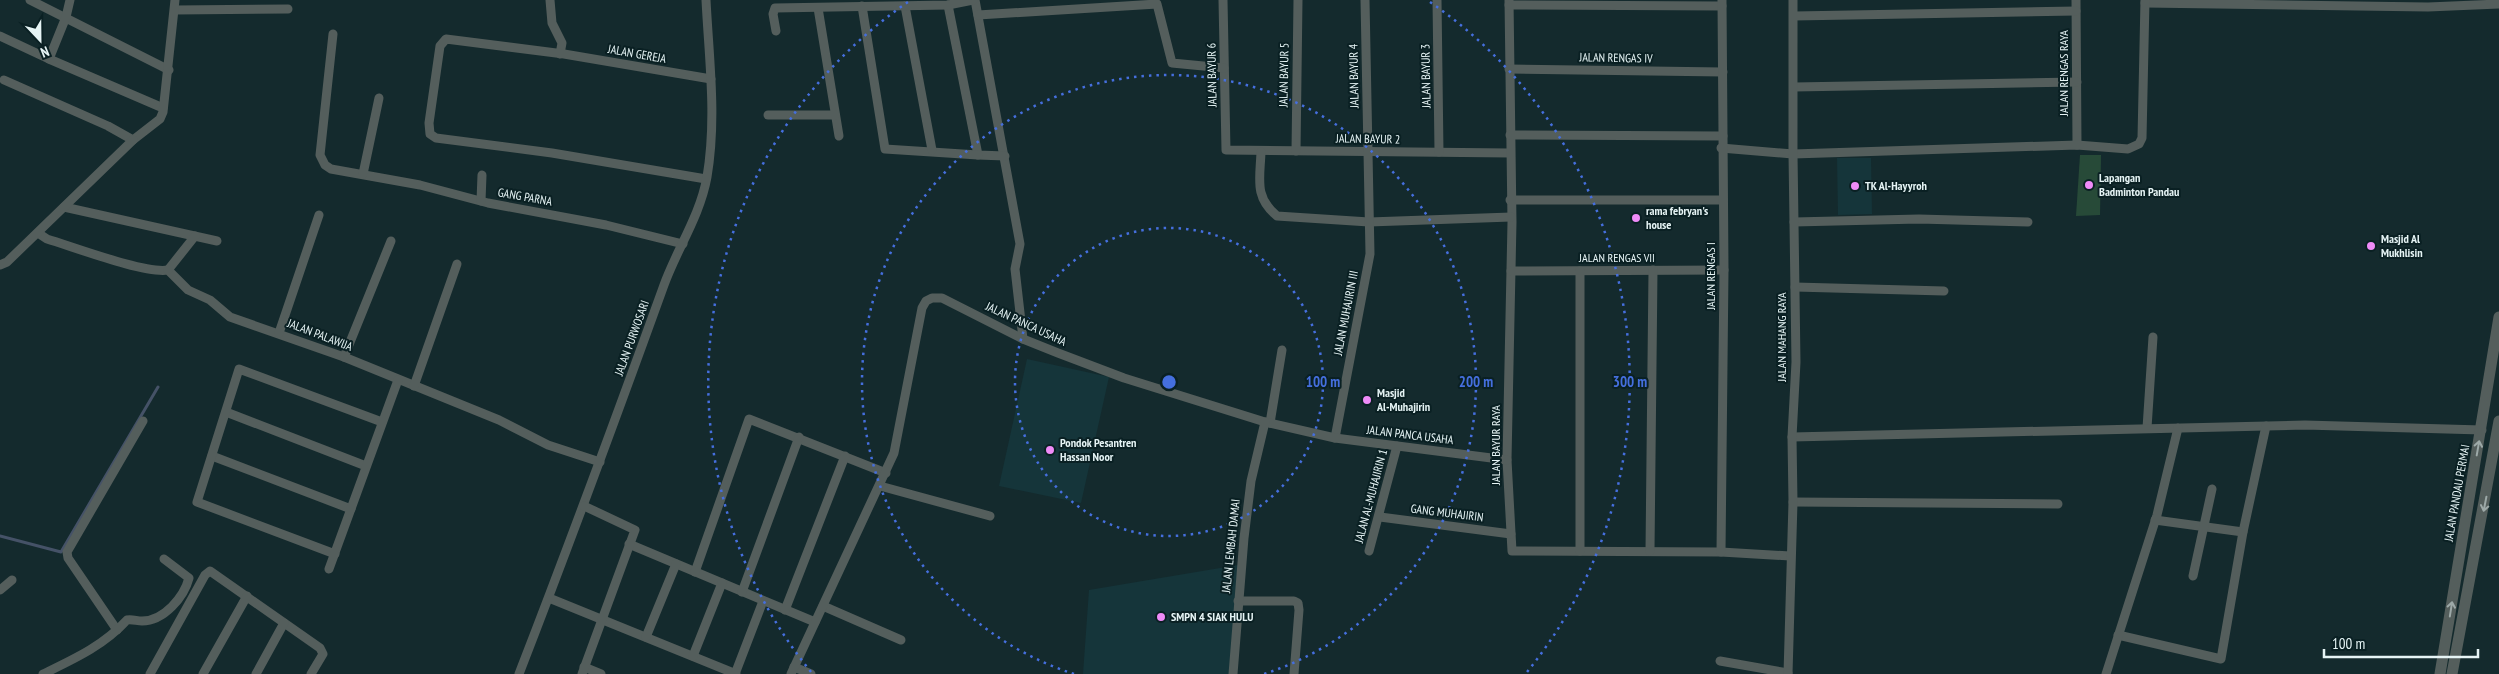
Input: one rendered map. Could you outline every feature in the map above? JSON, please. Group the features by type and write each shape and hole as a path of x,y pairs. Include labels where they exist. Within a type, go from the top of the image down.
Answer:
{"street":[{"path":"30,0 169,70"},
{"path":"48,59 66,18 70,0"},
{"path":"0,265 7,262 38,233 133,140 160,119 169,70 175,0"},
{"path":"550,0 552,23 562,44 560,54"},
{"name":"JALAN PURWOSARI","path":"519,674 584,506 664,284 695,215 706,179 711,146 711,79 706,0"},
{"path":"776,32 773,14 776,8 818,8 839,3 862,6 948,5 974,0 1005,156 1020,244 1015,269 1023,339"},
{"name":"JALAN BAYUR 6","path":"1223,0 1226,150"},
{"name":"JALAN BAYUR 5","path":"1296,151 1298,0"},
{"name":"JALAN BAYUR 4","path":"1365,0 1369,222"},
{"name":"JALAN BAYUR 3","path":"1437,0 1439,152"},
{"name":"JALAN MAHANG RAYA","path":"1788,674 1793,502 1792,437 1796,362 1793,154 1794,0"},
{"name":"JALAN RENGAS RAYA","path":"2076,0 2077,145"},
{"path":"978,15 1158,2 1172,63 1224,68"},
{"path":"1509,2 1722,3"},
{"name":"JALAN BAYUR RAYA","path":"1509,2 1511,271 1507,460 1512,552 1721,552 1790,556"},
{"path":"1721,148 1793,154 2077,145 2128,148 2139,144 2142,138 2145,2 2499,4"},
{"name":"JALAN RENGAS I","path":"1721,552 1724,270 1721,148 1723,136 1722,3"},
{"path":"948,5 978,155"},
{"path":"862,6 885,149 932,150 1005,156"},
{"path":"904,6 932,150"},
{"path":"818,8 839,136"},
{"path":"175,10 288,10"},
{"path":"1794,16 2076,11"},
{"name":"GANG PARNA","path":"333,34 321,160 331,169 420,185 481,201 606,225 683,244"},
{"path":"0,36 48,59 163,108"},
{"name":"JALAN GEREJA","path":"706,179 552,153 436,138 430,134 429,123 440,46 446,39 560,54 711,79"},
{"name":"JALAN RENGAS IV","path":"1509,69 1722,72"},
{"path":"4,80 108,126 133,140"},
{"path":"1794,87 2078,82"},
{"path":"363,174 379,98"},
{"path":"768,115 835,115"},
{"path":"1510,135 1723,136"},
{"name":"JALAN BAYUR 2","path":"1226,150 1261,152 1510,153"},
{"path":"1261,152 1259,188 1261,199 1266,207 1277,216 1369,222 1511,218"},
{"path":"481,201 482,175"},
{"path":"1510,200 1723,200"},
{"path":"64,207 217,241"},
{"path":"279,333 319,215"},
{"path":"1794,222 1919,219 2028,222"},
{"name":"JALAN MUHAJIRIN III","path":"1335,438 1370,254 1369,222"},
{"path":"38,233 47,239 158,272 168,270 195,236"},
{"path":"344,358 391,241"},
{"path":"414,386 457,264"},
{"name":"JALAN PALAWIJA","path":"168,270 188,290 210,300 230,317 279,333 344,358 499,420 548,445 600,462"},
{"path":"1650,551 1653,270"},
{"name":"JALAN RENGAS VII","path":"1511,271 1724,270"},
{"path":"1580,271 1580,552"},
{"path":"1794,287 1944,291"},
{"name":"JALAN PANCA USAHA","path":"793,670 848,548 880,486 894,453 922,308 926,301 937,297 947,300 1023,339 1124,378 1267,423 1335,438 1507,460"},
{"name":"JALAN PANDAU PERMAI","path":"2440,674 2482,430 2499,317"},
{"path":"2147,428 2153,337"},
{"name":"JALAN LEMBAH DAMAI","path":"1233,674 1238,601 1252,481 1267,423 1282,350"},
{"path":"335,554 197,502 239,369 382,422"},
{"path":"329,569 398,380"},
{"path":"2486,401 2499,400"},
{"path":"226,412 366,466"},
{"path":"695,572 749,419 799,437 886,473"},
{"path":"117,630 68,558 67,552 143,421"},
{"path":"2452,674 2499,421"},
{"path":"1792,437 2266,426 2482,430"},
{"path":"2118,635 2221,659 2244,532 2266,426"},
{"path":"2106,674 2156,520 2178,428"},
{"path":"742,592 799,437"},
{"name":"JALAN AL-MUHAJIRIN 1","path":"1369,551 1380,517 1397,446"},
{"path":"212,456 351,510"},
{"path":"785,610 845,456"},
{"path":"880,486 990,516"},
{"path":"2193,576 2206,527 2212,489"},
{"path":"1793,502 2058,504"},
{"path":"584,506 635,530 583,670 601,674"},
{"name":"GANG MUHAJIRIN","path":"1380,517 1511,534"},
{"path":"2156,520 2244,532"},
{"path":"629,544 815,622"},
{"path":"43,674 86,654 127,620 142,622 161,617 178,600 189,578 164,559"},
{"path":"646,637 676,564"},
{"path":"150,674 205,576 214,572 320,648 322,654 311,674"},
{"path":"0,590 12,580"},
{"path":"692,656 722,583"},
{"path":"203,674 247,596"},
{"path":"549,598 736,674 764,601"},
{"path":"1238,601 1294,601 1298,604 1294,674"},
{"path":"823,606 901,640"},
{"path":"256,674 284,623"},
{"path":"1720,661 1788,674"},
{"path":"793,670 811,674"}],"shaded area":[{"name":"TK Al-Hayyroh","path":"1837,158 1871,158 1872,214 1838,215"},
{"name":"Pondok Pesantren Hassan Noor","path":"1027,359 1109,377 1081,503 999,486"},
{"name":"SMPN 4 SIAK HULU","path":"1238,565 1231,674 1083,674 1089,590"}],"green space":[{"name":"Lapangan Badminton Pandau","path":"2080,155 2101,155 2100,215 2076,216"}],"waterway":[{"path":"0,536 61,552 158,387"}],"place":[{"name":"Lapangan Badminton Pandau","path":"2089,185"},
{"name":"TK Al-Hayyroh","path":"1855,186"},
{"name":"rama febryan's house","path":"1636,218"},
{"name":"Masjid Al Mukhlisin","path":"2371,246"},
{"name":"Masjid Al-Muhajirin","path":"1367,400"},
{"name":"Pondok Pesantren Hassan Noor","path":"1050,450"},
{"name":"SMPN 4 SIAK HULU","path":"1161,617"}]}
